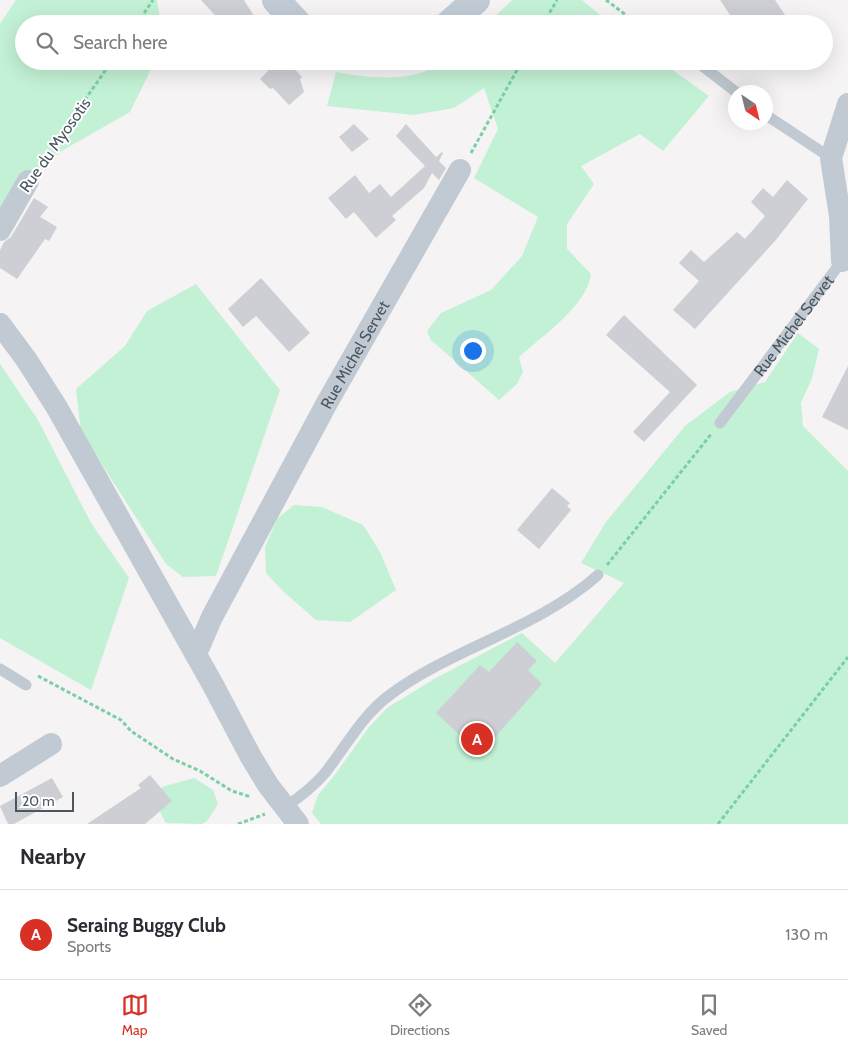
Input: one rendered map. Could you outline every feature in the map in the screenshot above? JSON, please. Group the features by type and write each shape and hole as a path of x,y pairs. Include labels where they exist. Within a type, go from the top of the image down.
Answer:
{"street":[{"path":"276,0 290,15"},
{"path":"459,15 476,0"},
{"name":"Rue Michel Servet","path":"842,261 840,216 831,158 848,104"},
{"name":"Rue Michel Servet","path":"196,654 212,617 328,401 460,170"},
{"name":"Rue du Myosotis","path":"0,230 28,181"},
{"path":"0,324 36,373 56,406 196,654 247,750 292,816"},
{"path":"0,776 51,744"}],"lane":[{"path":"708,70 728,86"},
{"path":"773,120 831,158"},
{"name":"Rue Michel Servet","path":"720,423 842,261"},
{"path":"292,816 312,786 325,772 362,720 389,695 436,668 560,605 598,575"},
{"path":"0,669 26,685"}],"path":[{"path":"144,15 154,0"},
{"path":"606,0 626,15"},
{"path":"548,15 555,1"},
{"name":"Rue du Myosotis","path":"28,181 106,70"},
{"path":"460,170 517,70"},
{"path":"598,575 720,423"},
{"path":"718,824 848,657"},
{"path":"36,675 121,720 131,731 172,759 200,771 232,791 292,816"},
{"path":"238,824 292,816"}],"green space":[{"path":"16,0 157,0 160,15 15,15 15,70 151,70 130,112 58,153 33,179 0,225 0,24"},
{"path":"512,0 582,0 600,15 496,15"},
{"path":"427,70 673,70 709,96 663,151 640,134 581,166 594,184 567,224 567,249 591,274 588,286 573,308 551,330 519,357 523,372 517,384 499,400 431,340 427,331 441,313 491,290 522,256 538,217 474,178 498,129 484,88 454,108 413,115 327,106 336,72 377,77 406,76"},
{"path":"196,284 280,390 216,576 183,577 166,564 81,432 76,389 125,346 147,311"},
{"path":"798,333 819,349 812,378 801,403 803,426 848,471 848,824 321,824 312,813 318,795 369,727 387,708 434,679 522,633 555,663 624,583 581,563 606,522 685,426 730,392 765,382"},
{"path":"0,364 38,420 91,523 129,578 91,690 0,638"},
{"path":"294,505 322,507 363,525 380,552 396,590 350,622 316,620 284,592 266,573 265,547 277,519"},
{"path":"194,778 213,790 218,804 207,821 202,824 166,823 160,812 162,787"}],"building":[{"path":"201,0 244,0 253,15 215,15"},
{"path":"720,0 775,0 785,15 736,15 730,15"},
{"path":"295,70 302,77 300,79 304,92 289,105 273,88 270,89 260,79 268,71"},
{"path":"354,124 369,139 352,152 339,137"},
{"path":"406,124 436,157 443,153 439,161 446,168 439,180 432,173 424,188 392,216 396,220 376,238 354,212 346,219 328,198 355,175 369,193 380,184 391,197 425,166 396,136"},
{"path":"787,180 808,199 775,241 695,329 673,310 699,281 679,263 691,250 704,262 737,232 745,239 765,216 751,202 763,188 773,197"},
{"path":"34,198 48,207 40,217 57,227 49,241 45,239 17,279 0,268 0,250 4,242 11,237"},
{"path":"261,278 310,333 289,352 256,316 243,327 228,309"},
{"path":"624,315 697,385 644,442 633,432 670,392 606,335"},
{"path":"848,366 848,430 822,417"},
{"path":"552,488 570,503 567,506 571,510 539,549 517,530"},
{"path":"517,642 537,661 528,670 542,684 480,754 436,713 480,665 489,672"},
{"path":"150,775 172,801 145,824 87,824 141,788 138,785"},
{"path":"52,778 63,797 14,824 8,824 0,806"}],"place":[{"name":"Seraing Buggy Club","path":"477,739"}]}
